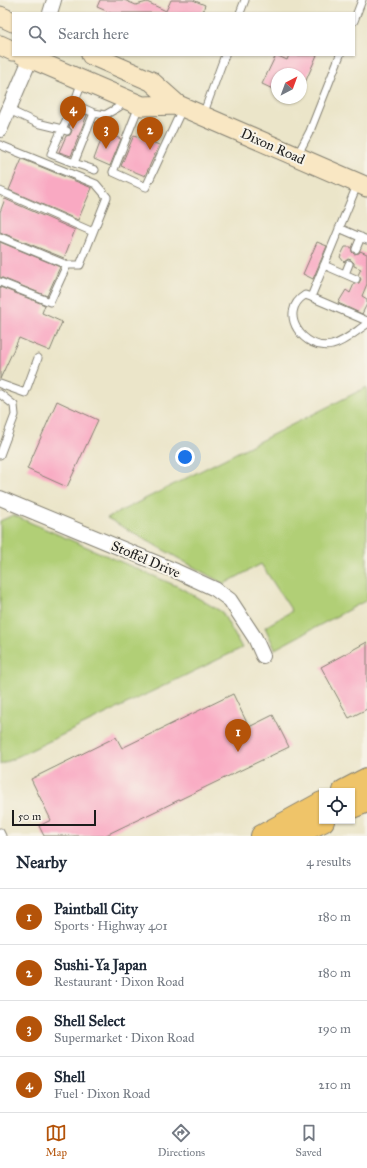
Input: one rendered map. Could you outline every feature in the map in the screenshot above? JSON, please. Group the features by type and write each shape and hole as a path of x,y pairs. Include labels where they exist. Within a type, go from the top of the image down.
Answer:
{"highway":[{"path":"350,788 367,779"},
{"path":"355,806 367,801"},
{"path":"262,836 319,805"},
{"path":"291,836 319,823"}],"main road":[{"path":"0,16 12,22"},
{"path":"0,45 12,50"},
{"name":"Dixon Road","path":"29,56 142,106 181,106"},
{"name":"Dixon Road","path":"93,56 151,81 181,106 362,185"}],"street":[{"path":"50,12 54,0"},
{"path":"0,130 29,56"},
{"name":"Stoffel Drive","path":"0,498 176,571 215,589 230,600 255,638 263,656"}],"lane":[{"path":"240,12 245,0"},
{"path":"355,18 362,0"},
{"path":"203,116 225,56"},
{"path":"297,157 310,131 340,56"},
{"path":"82,80 60,141 51,154 95,170"},
{"path":"133,102 113,172 146,187 181,106"},
{"path":"74,104 94,113 105,115 119,107 133,102"},
{"path":"9,110 37,123 64,130"},
{"path":"74,163 77,147 81,137 86,125 94,113"},
{"path":"0,145 96,184 107,197 80,265 67,265 0,237"},
{"path":"311,297 339,228 362,185"},
{"path":"0,191 93,232"},
{"path":"339,228 364,238 356,249"},
{"path":"345,274 349,264"},
{"path":"0,282 50,302 67,265"},
{"path":"324,265 356,279"},
{"path":"304,295 311,297 367,322 341,342 323,346 314,345 298,331 292,317 293,309 299,299 304,295"},
{"path":"0,384 25,393 38,358"},
{"path":"0,394 14,406 14,415 0,455"},
{"path":"0,832 2,836"}],"green space":[{"path":"367,387 367,600 275,649 265,627 292,611 261,564 224,584 107,518"},
{"path":"13,515 179,587 222,612 242,648 0,765 0,521"}],"building":[{"path":"100,0 124,0 136,5 147,2 166,11 171,0 193,0 205,5 202,12 109,12 97,7"},
{"path":"276,56 287,60 289,56 317,56 307,78 307,68 271,68 271,88 262,84"},
{"path":"76,111 87,115 71,156 59,152 66,136 70,135 71,133 72,130 69,127"},
{"path":"104,132 121,139 110,166 94,159"},
{"path":"134,135 159,145 145,176 121,166"},
{"path":"22,159 92,188 78,220 9,190"},
{"path":"5,199 75,230 64,258 0,232 0,212"},
{"path":"0,242 60,267 47,296 0,277"},
{"path":"317,242 327,246 313,279 303,274"},
{"path":"345,247 351,247 354,254 359,253 360,251 367,254 367,284 362,296 367,299 367,304 362,314 338,303 346,290 350,293 354,284 359,283 361,279 358,275 361,269 354,266 354,263 351,260 348,259 344,262 340,257"},
{"path":"0,287 45,305 42,313 62,322 50,351 19,338 0,379"},
{"path":"57,401 98,420 67,487 27,469"},
{"path":"367,642 367,709 349,718 321,667"},
{"path":"233,694 249,727 273,715 289,747 104,836 44,836 39,826 51,820 31,779 116,737 122,748"}],"place":[{"name":"Shell","path":"73,129"},
{"name":"Shell Select","path":"106,149"},
{"name":"Sushi-Ya Japan","path":"150,150"},
{"name":"Paintball City","path":"238,752"}]}
